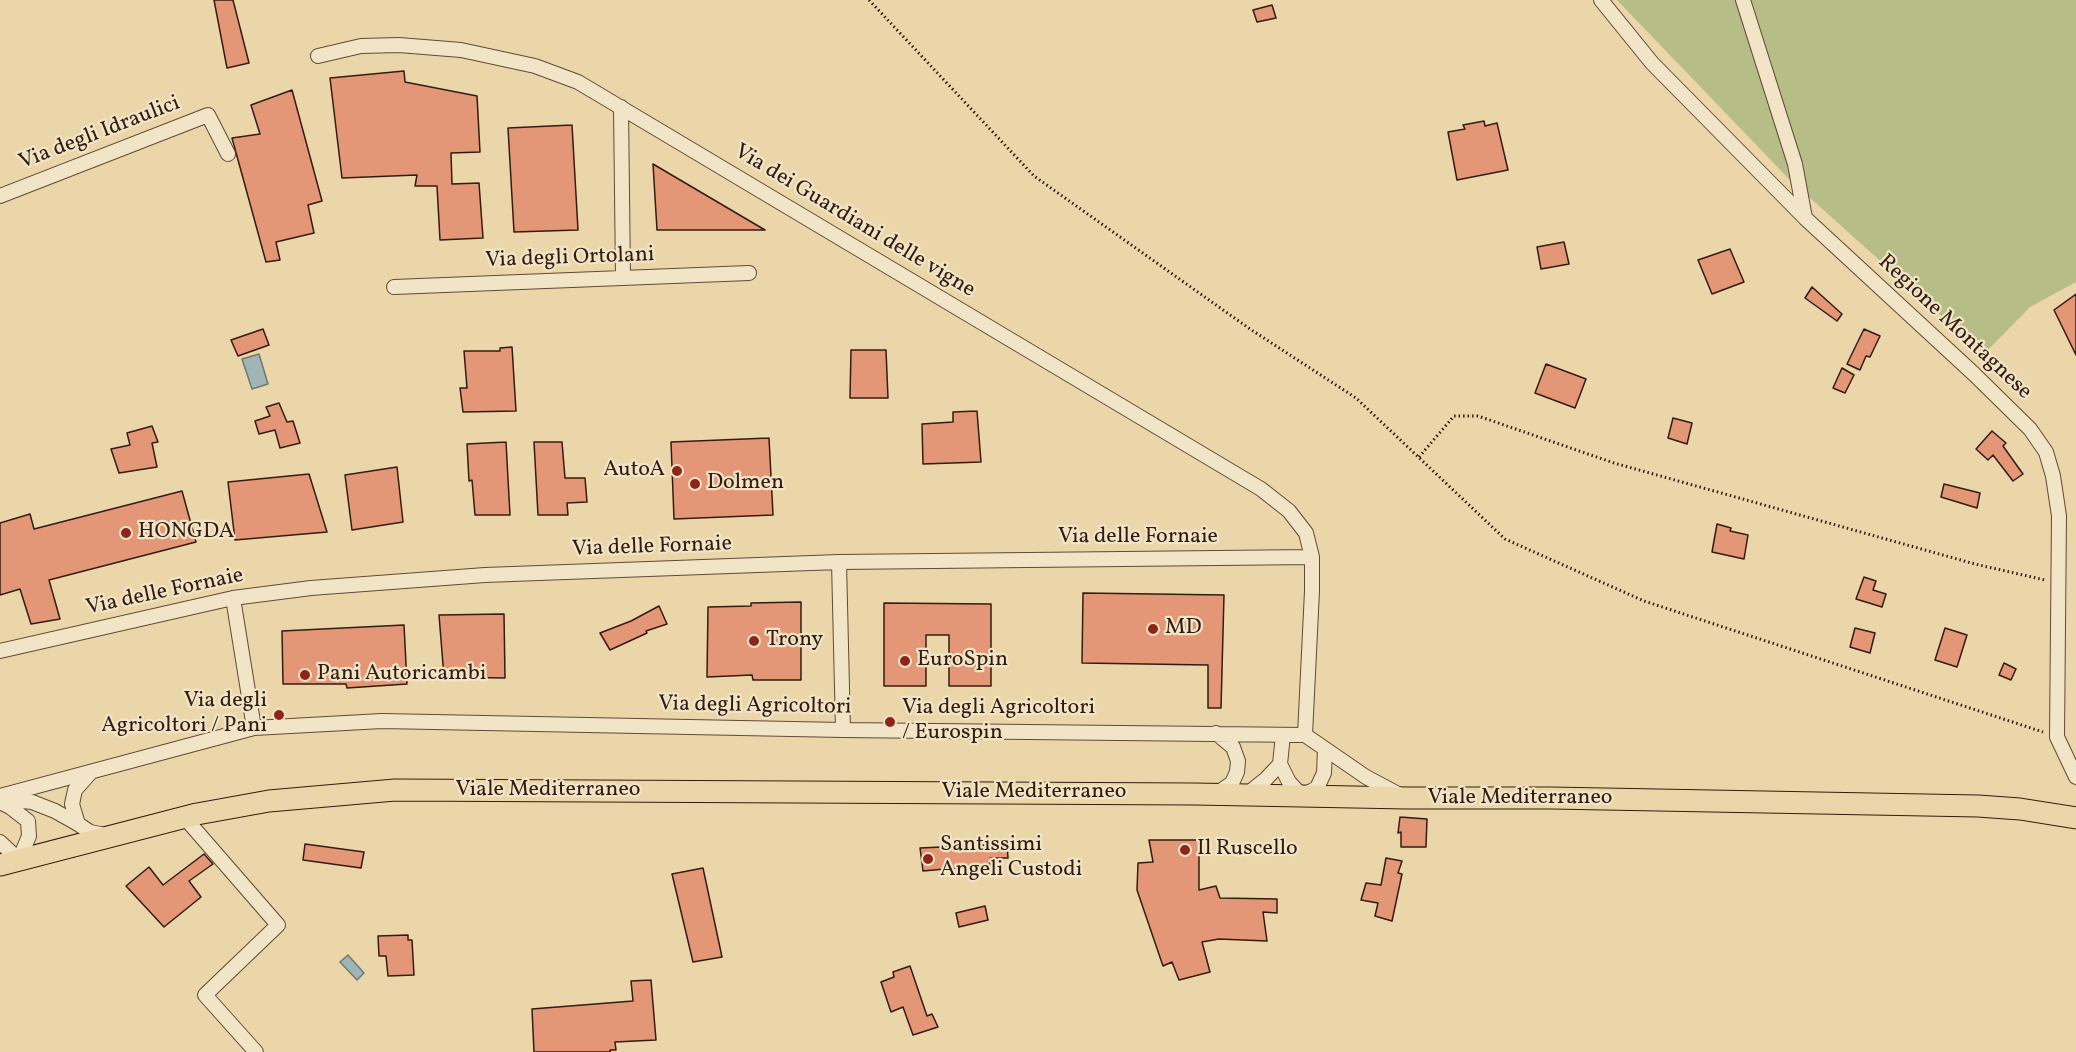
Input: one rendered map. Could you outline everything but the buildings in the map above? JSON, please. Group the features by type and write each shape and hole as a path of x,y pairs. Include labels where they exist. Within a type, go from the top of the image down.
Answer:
{"main road":[{"name":"Viale Mediterraneo","path":"9,863 185,818 269,801 395,790 1551,798 1978,806 2020,809 2076,818"}],"street":[{"name":"Regione Montagnese","path":"1601,0 1652,63 1805,218 1974,374 2030,429 2046,452 2053,476 2059,516 2057,736 2076,777"},
{"path":"1743,0 1795,164 1805,218"},
{"name":"Via dei Guardiani delle vigne","path":"318,56 361,46 399,45 461,50 535,66 578,82 1261,489 1288,511 1306,533 1312,557 1305,735"},
{"path":"621,107 623,278"},
{"name":"Via degli Idraulici","path":"0,196 208,115 228,154"},
{"name":"Via degli Ortolani","path":"394,287 749,273"},
{"name":"Via delle Fornaie","path":"0,651 233,598 311,588 485,575 840,562 1312,557"},
{"path":"840,562 843,730"},
{"path":"233,598 254,728"},
{"name":"Via degli Agricoltori","path":"0,799 48,783 254,728 382,721 843,730 1305,735"},
{"path":"1215,794 1232,783 1237,772 1238,761 1233,747 1216,733"},
{"path":"1283,735 1280,764 1289,782 1302,796 1317,788 1324,773 1325,749"},
{"path":"1305,735 1365,777 1407,798"},
{"path":"1246,795 1280,764"},
{"path":"78,824 72,804 75,790 91,771"},
{"path":"9,863 29,836 28,820 32,802 48,783"},
{"path":"0,799 32,802 56,811 90,832 112,836"},
{"path":"0,799 28,820"},
{"path":"185,818 278,924 205,995 256,1052"},
{"path":"0,842 9,863"}],"path":[{"path":"869,0 1034,176 1250,328 1356,398 1505,539 1644,601 2057,736"},
{"path":"1418,457 1454,416 1478,416 1614,463 1975,564 2058,584"}],"green space":[{"path":"1617,0 2076,0 2076,282 2030,307 1984,354 1789,179"}],"water":[{"path":"259,354 268,384 252,389 242,359"},
{"path":"348,955 364,973 357,980 340,962"}],"place":[{"name":"AutoA","path":"677,471"},
{"name":"Dolmen","path":"695,484"},
{"name":"HONGDA","path":"126,533"},
{"name":"MD","path":"1153,629"},
{"name":"Trony","path":"754,641"},
{"name":"EuroSpin","path":"905,661"},
{"name":"Pani Autoricambi","path":"305,675"},
{"name":"Via degli Agricoltori / Pani","path":"279,715"},
{"name":"Via degli Agricoltori / Eurospin","path":"890,722"},
{"name":"Il Ruscello","path":"1185,850"},
{"name":"Santissimi Angeli Custodi","path":"928,859"}]}
